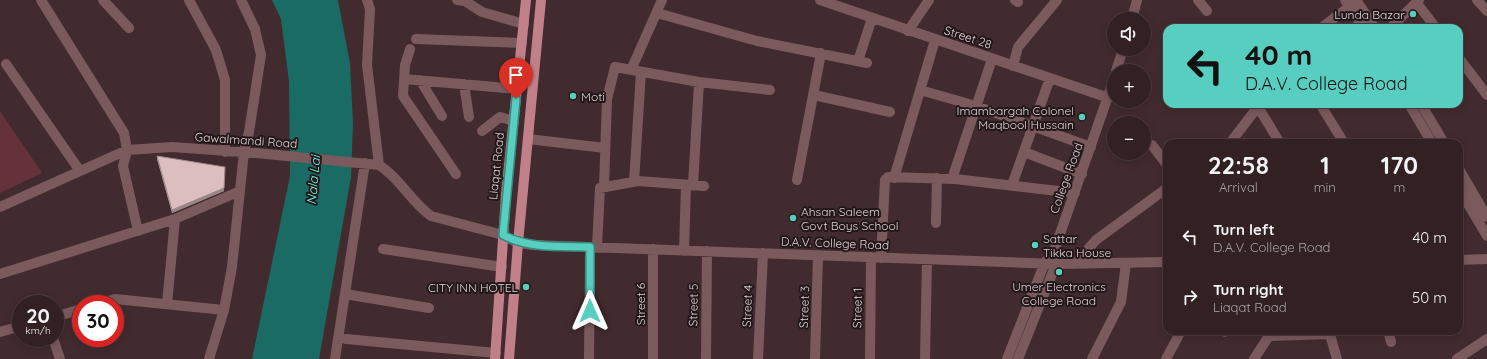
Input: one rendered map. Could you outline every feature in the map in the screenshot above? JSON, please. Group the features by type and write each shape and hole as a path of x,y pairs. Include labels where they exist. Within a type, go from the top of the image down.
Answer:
{"main road":[{"name":"Liaqat Road","path":"495,356 503,235 526,0"},
{"path":"509,359 518,243 541,0"}],"street":[{"path":"103,0 129,28"},
{"path":"189,0 216,50 225,80 225,152"},
{"path":"210,359 224,310 232,267 244,152 249,132 261,55 255,29 241,0"},
{"path":"367,0 370,9 367,65 379,165 389,172 421,209 431,216 503,235"},
{"path":"457,0 464,1 482,12 524,24"},
{"path":"631,70 662,0"},
{"name":"Street 28","path":"820,0 840,3 872,18 908,31 1107,98"},
{"path":"908,31 929,0"},
{"path":"1013,66 1018,47 1057,0"},
{"path":"1134,12 1137,0"},
{"path":"1198,0 1207,12"},
{"path":"1477,0 1487,11"},
{"path":"43,1 124,133 127,150 124,166 138,231"},
{"path":"1394,24 1418,1 1433,24"},
{"path":"1326,24 1352,2"},
{"path":"1352,2 1361,24"},
{"path":"1352,2 1371,24"},
{"path":"657,14 757,41 862,62 872,18"},
{"path":"416,39 522,43"},
{"path":"935,40 894,178 952,178 1075,193"},
{"path":"410,49 405,65 403,96 456,174"},
{"path":"797,180 814,95 820,54"},
{"path":"952,178 992,59"},
{"path":"1463,63 1487,94"},
{"path":"6,64 80,171"},
{"path":"604,187 607,99 615,67 699,82 770,90"},
{"path":"634,182 641,72"},
{"path":"1012,185 1050,78"},
{"path":"404,79 517,88"},
{"path":"420,80 442,116"},
{"path":"684,250 699,82"},
{"path":"464,84 469,117"},
{"path":"920,90 976,106 1091,147"},
{"path":"814,95 890,112"},
{"name":"College Road","path":"1053,254 1107,101"},
{"path":"1233,139 1257,108"},
{"path":"1260,108 1278,139"},
{"path":"1322,108 1342,139"},
{"path":"1411,108 1430,139"},
{"path":"1423,108 1442,139"},
{"path":"482,131 500,117 514,121"},
{"path":"528,139 605,148"},
{"path":"1152,145 1163,160"},
{"name":"Gawalmandi Road","path":"0,207 127,150 172,148 244,152 379,165"},
{"path":"1024,152 1082,174"},
{"path":"335,359 365,163"},
{"path":"1463,176 1487,217"},
{"name":"Street 1","path":"870,359 876,257 885,180 888,177 894,178"},
{"path":"936,223 937,178"},
{"path":"590,359 593,247 600,188 634,182 704,186"},
{"path":"0,274 175,219 240,191"},
{"path":"1075,264 1096,240 1163,191"},
{"path":"1463,196 1487,236"},
{"path":"167,304 175,219"},
{"name":"D.A.V. College Road","path":"503,235 518,243 533,245 1045,262 1056,264 1163,262"},
{"path":"383,249 502,267"},
{"name":"Street 6","path":"653,249 653,359"},
{"name":"Street 5","path":"706,359 707,251"},
{"name":"Street 4","path":"758,359 762,253"},
{"path":"1006,359 1045,262 1053,254 1056,264 1018,359"},
{"name":"Street 3","path":"815,359 818,255"},
{"path":"925,359 927,259"},
{"path":"1463,260 1487,259"},
{"path":"1092,359 1121,302 1126,263"},
{"path":"345,294 429,308"},
{"path":"124,300 224,310"},
{"path":"0,332 12,329"},
{"path":"1166,359 1178,335"},
{"path":"1254,359 1269,336 1284,335"},
{"path":"1331,335 1337,359"},
{"path":"1389,335 1391,342"},
{"path":"346,339 495,356"},
{"path":"1456,359 1487,339"},
{"path":"55,347 60,359"}],"shaded area":[{"path":"0,111 42,173 0,193"}],"water":[{"name":"Nala Lai","path":"272,0 338,0 350,63 353,123 351,177 319,359 252,359 290,176 289,82 281,19"}],"building":[{"path":"157,156 225,167 224,188 172,210"}],"place":[{"name":"Lunda Bazar","path":"1413,14"},
{"name":"Moti","path":"573,96"},
{"name":"Imambargah Colonel Maqbool Hussain","path":"1082,117"},
{"name":"Ahsan Saleem Govt Boys School","path":"793,218"},
{"name":"Sattar Tikka House","path":"1035,245"},
{"name":"Umer Electronics College Road","path":"1059,272"},
{"name":"CITY INN HOTEL","path":"526,287"}],"route":[{"path":"516,99 503,235 518,243 590,247 590,311"}]}
